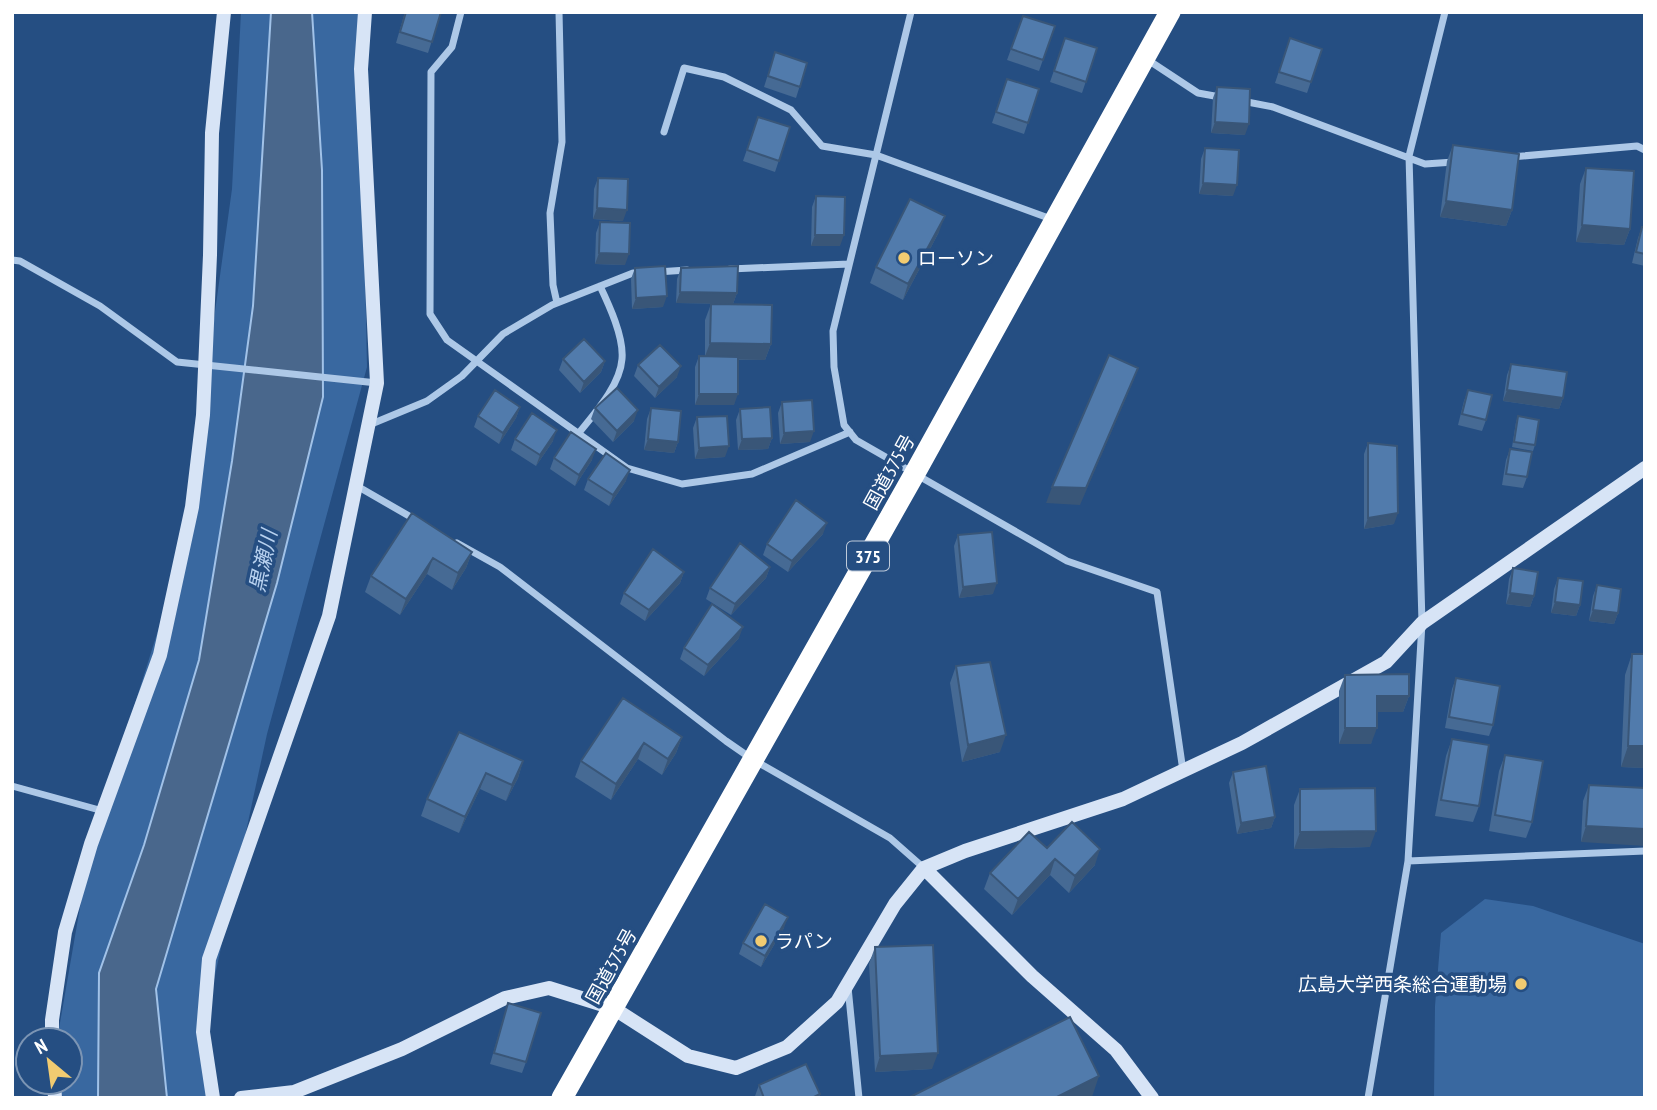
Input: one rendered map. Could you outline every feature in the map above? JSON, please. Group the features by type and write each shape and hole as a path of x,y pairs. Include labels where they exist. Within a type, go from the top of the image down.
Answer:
{"highway":[{"name":"国道375号","path":"562,1098 915,473 1170,12"}],"street":[{"path":"52,1026 65,932 91,844 160,654 192,507 209,365 212,133 224,12"},
{"path":"213,1098 203,1032 209,960 329,616 377,383 361,69 365,12"},
{"path":"461,12 452,47 431,72 430,314 447,340 626,468 682,484 752,474 850,432"},
{"path":"557,303 553,285 550,213 562,142 559,12"},
{"path":"911,12 833,331 834,367 844,425 856,440 1067,561 1157,592 1183,771"},
{"path":"1368,1098 1408,861 1422,623 1409,156 1445,12"},
{"path":"1144,58 1198,93 1223,98"},
{"path":"664,132 684,68 724,77 791,110 821,146 876,155 1055,220"},
{"path":"1236,100 1273,107 1425,164 1465,161"},
{"path":"1504,157 1636,146 1645,150"},
{"path":"12,260 20,261 100,306 177,362 377,383"},
{"path":"724,270 849,264"},
{"path":"369,425 427,401 462,376 503,334 557,303 633,273 698,270"},
{"path":"578,434 611,392 622,359 616,321 600,286"},
{"path":"241,1098 294,1092 402,1049 505,998 550,988 613,1008 688,1056 736,1068 787,1047 837,1002 895,904 924,868 965,851 1123,799 1242,744 1386,662 1422,623 1645,468"},
{"path":"356,486 428,526"},
{"path":"452,540 500,567 752,759 890,838 924,868 1032,976 1116,1050 1152,1098"},
{"path":"12,786 104,812"},
{"path":"1408,861 1645,851"},
{"path":"848,987 859,1098"}],"shaded area":[{"path":"241,12 370,12 361,69 367,367 267,734 203,1031 213,1098 63,1098 84,1096 84,1026 59,1026 91,844 181,557 232,189"},
{"name":"広島大学西条総合運動場","path":"1485,899 1533,906 1645,944 1645,1098 1434,1098 1435,1006 1441,933"}],"water":[{"name":"黒瀬川","path":"271,12 312,12 322,170 323,397 277,583 156,989 167,1098 98,1098 99,973 144,845 199,660 232,461 253,306"}],"building":[{"path":"406,12 441,12 432,42 400,32"},
{"path":"1023,16 1055,26 1043,60 1011,49"},
{"path":"1065,38 1097,48 1086,82 1054,71"},
{"path":"1290,38 1322,49 1311,82 1279,72"},
{"path":"775,52 807,63 800,87 768,76"},
{"path":"1007,79 1039,89 1028,123 996,112"},
{"path":"1217,87 1250,89 1249,124 1215,122"},
{"path":"758,117 790,127 779,161 747,150"},
{"path":"1453,145 1519,154 1512,210 1446,201"},
{"path":"1205,148 1239,150 1237,185 1203,183"},
{"path":"1586,168 1634,171 1630,229 1582,225"},
{"path":"598,178 628,179 627,210 597,208"},
{"path":"816,196 845,197 844,235 815,235"},
{"name":"ローソン","path":"910,199 945,216 908,284 876,267"},
{"path":"600,222 630,223 629,254 599,253"},
{"path":"1642,227 1645,227 1645,254 1636,252"},
{"path":"665,266 667,296 636,298 635,268"},
{"path":"738,266 737,293 680,292 681,268"},
{"path":"711,304 772,305 771,344 710,343"},
{"path":"584,339 605,361 584,382 563,359"},
{"path":"660,345 681,366 659,387 638,365"},
{"path":"1109,355 1138,368 1086,488 1052,487"},
{"path":"699,356 738,357 738,394 699,394"},
{"path":"1511,364 1567,372 1563,398 1507,390"},
{"path":"617,388 638,410 617,431 595,408"},
{"path":"495,390 520,407 503,433 478,416"},
{"path":"1468,390 1492,395 1486,420 1462,414"},
{"path":"812,400 814,431 784,433 782,402"},
{"path":"770,407 772,438 742,439 740,409"},
{"path":"651,408 681,411 678,442 648,439"},
{"path":"532,413 557,430 540,455 515,439"},
{"path":"727,416 729,446 699,448 697,417"},
{"path":"1518,416 1539,420 1535,445 1514,442"},
{"path":"571,432 596,449 579,475 554,458"},
{"path":"1368,443 1397,446 1398,513 1368,518"},
{"path":"1510,449 1532,452 1527,477 1506,474"},
{"path":"606,453 630,470 613,495 588,479"},
{"path":"796,500 827,523 792,561 767,544"},
{"path":"412,513 472,552 458,573 433,558 406,599 371,576"},
{"path":"992,532 997,583 963,587 958,535"},
{"path":"740,543 770,567 735,604 710,588"},
{"path":"653,549 684,572 649,610 624,593"},
{"path":"1513,568 1538,572 1534,596 1510,593"},
{"path":"1558,578 1583,581 1580,605 1555,602"},
{"path":"1597,585 1621,589 1618,613 1593,610"},
{"path":"712,604 743,627 708,665 684,648"},
{"path":"1632,654 1645,654 1645,746 1628,746"},
{"path":"990,662 1006,735 968,745 956,666"},
{"path":"1409,674 1409,696 1377,696 1377,728 1345,728 1345,675"},
{"path":"1456,678 1500,686 1493,725 1449,717"},
{"path":"623,698 682,737 668,759 644,743 616,784 581,761"},
{"path":"459,732 523,761 512,785 486,773 465,817 427,799"},
{"path":"1452,739 1489,745 1479,806 1441,800"},
{"path":"1505,755 1543,761 1532,822 1495,815"},
{"path":"1266,766 1275,817 1241,823 1233,772"},
{"path":"1589,785 1645,788 1645,829 1586,826"},
{"path":"1375,788 1376,831 1300,832 1300,789"},
{"path":"1072,822 1100,849 1075,876 1055,859 1018,899 990,873 1029,832 1047,848"},
{"name":"ラパン","path":"765,904 788,917 765,956 743,943"},
{"path":"933,945 938,1053 880,1056 875,947"},
{"path":"508,1003 541,1013 526,1062 494,1053"},
{"path":"1070,1017 1099,1076 1055,1098 908,1098"},
{"path":"806,1064 820,1094 812,1098 764,1098 759,1085"}],"place":[{"name":"ローソン","path":"904,258"},
{"name":"ラパン","path":"761,941"},
{"name":"広島大学西条総合運動場","path":"1521,984"}]}
